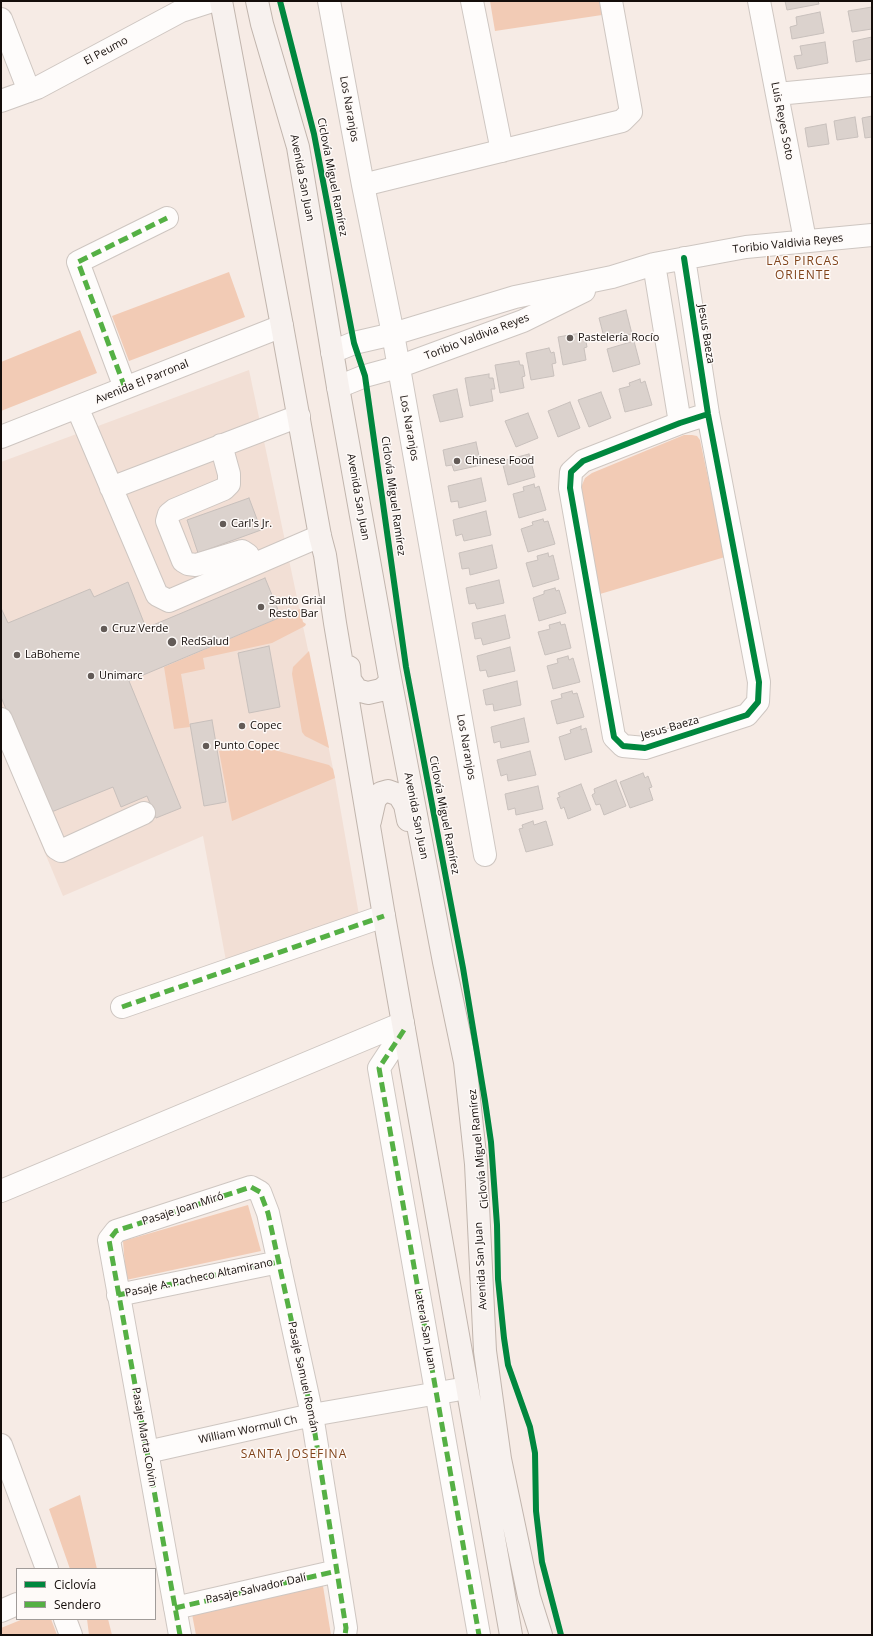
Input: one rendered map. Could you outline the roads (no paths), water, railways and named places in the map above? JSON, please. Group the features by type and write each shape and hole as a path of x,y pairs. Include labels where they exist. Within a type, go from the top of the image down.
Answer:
{"main road":[{"path":"221,1 322,545 384,916 511,1635"},
{"name":"Avenida San Juan","path":"258,1 262,24 298,147 338,387 390,678 444,962 465,1062 476,1164 485,1351 500,1459 529,1597 541,1635"},
{"path":"322,545 337,583 350,680 357,690 368,693 380,690 388,684 390,678"},
{"path":"369,822 374,799 381,793 388,791 400,795 405,805 430,928 444,962"}],"street":[{"name":"El Peumo","path":"1,102 29,91 180,6 212,1"},
{"name":"Los Naranjos","path":"329,1 363,185 393,334 485,855"},
{"path":"472,1 502,150"},
{"path":"363,185 622,121 631,112 611,1"},
{"name":"Luis Reyes Soto","path":"759,1 805,240"},
{"path":"1,19 29,91"},
{"path":"777,94 872,86"},
{"path":"125,388 78,262 167,218"},
{"name":"Toribio Valdivia Reyes","path":"332,352 354,343 393,334 516,297 612,277 654,264 746,247 805,240 872,235"},
{"name":"Jesus Baeza","path":"684,258 708,414 758,682 758,702 747,715 732,720 645,748 623,746 614,737 570,488 571,472 583,461 708,414"},
{"path":"654,264 680,424"},
{"name":"Toribio Valdivia Reyes","path":"338,387 365,376 398,367 523,321 612,277"},
{"name":"Avenida El Parronal","path":"1,438 282,326"},
{"path":"77,407 157,595 169,601 252,565 322,545"},
{"path":"111,488 299,416"},
{"path":"220,445 229,474 229,484 224,489 174,510 169,514 168,521 183,560 188,564 196,565 242,551 248,555 252,565"},
{"path":"1,719 56,848 61,851 144,813"},
{"path":"122,1007 384,916"},
{"path":"1,1191 404,1026"},
{"name":"Lateral San Juan","path":"404,1026 378,1068 479,1635"},
{"name":"Pasaje Joan Miró","path":"108,1240 116,1231 251,1187 260,1192"},
{"name":"Pasaje Samuel Román","path":"260,1192 268,1213 312,1415 346,1628 345,1635"},
{"name":"Pasaje Marta Colvin","path":"108,1240 180,1635"},
{"name":"Pasaje A. Pacheco Altamirano","path":"118,1295 279,1262"},
{"name":"William Wormull Ch","path":"147,1452 312,1415 468,1388"},
{"path":"1,1447 47,1568"},
{"name":"Pasaje Salvador Dalí","path":"175,1608 337,1571"},
{"path":"1,1611 16,1604"},
{"path":"65,1620 71,1635"}],"place":[{"name":"Pastelería Rocío","path":"570,338"},
{"name":"Chinese Food","path":"457,461"},
{"name":"Carl's Jr.","path":"223,524"},
{"name":"Santo Grial Resto Bar","path":"261,607"},
{"name":"Cruz Verde","path":"104,629"},
{"name":"RedSalud","path":"172,642"},
{"name":"LaBoheme","path":"17,655"},
{"name":"Unimarc","path":"91,676"},
{"name":"Copec","path":"242,726"},
{"name":"Punto Copec","path":"206,746"}],"district":[{"name":"LAS PIRCAS ORIENTE","path":"803,269"},
{"name":"SANTA JOSEFINA","path":"294,1455"}]}
